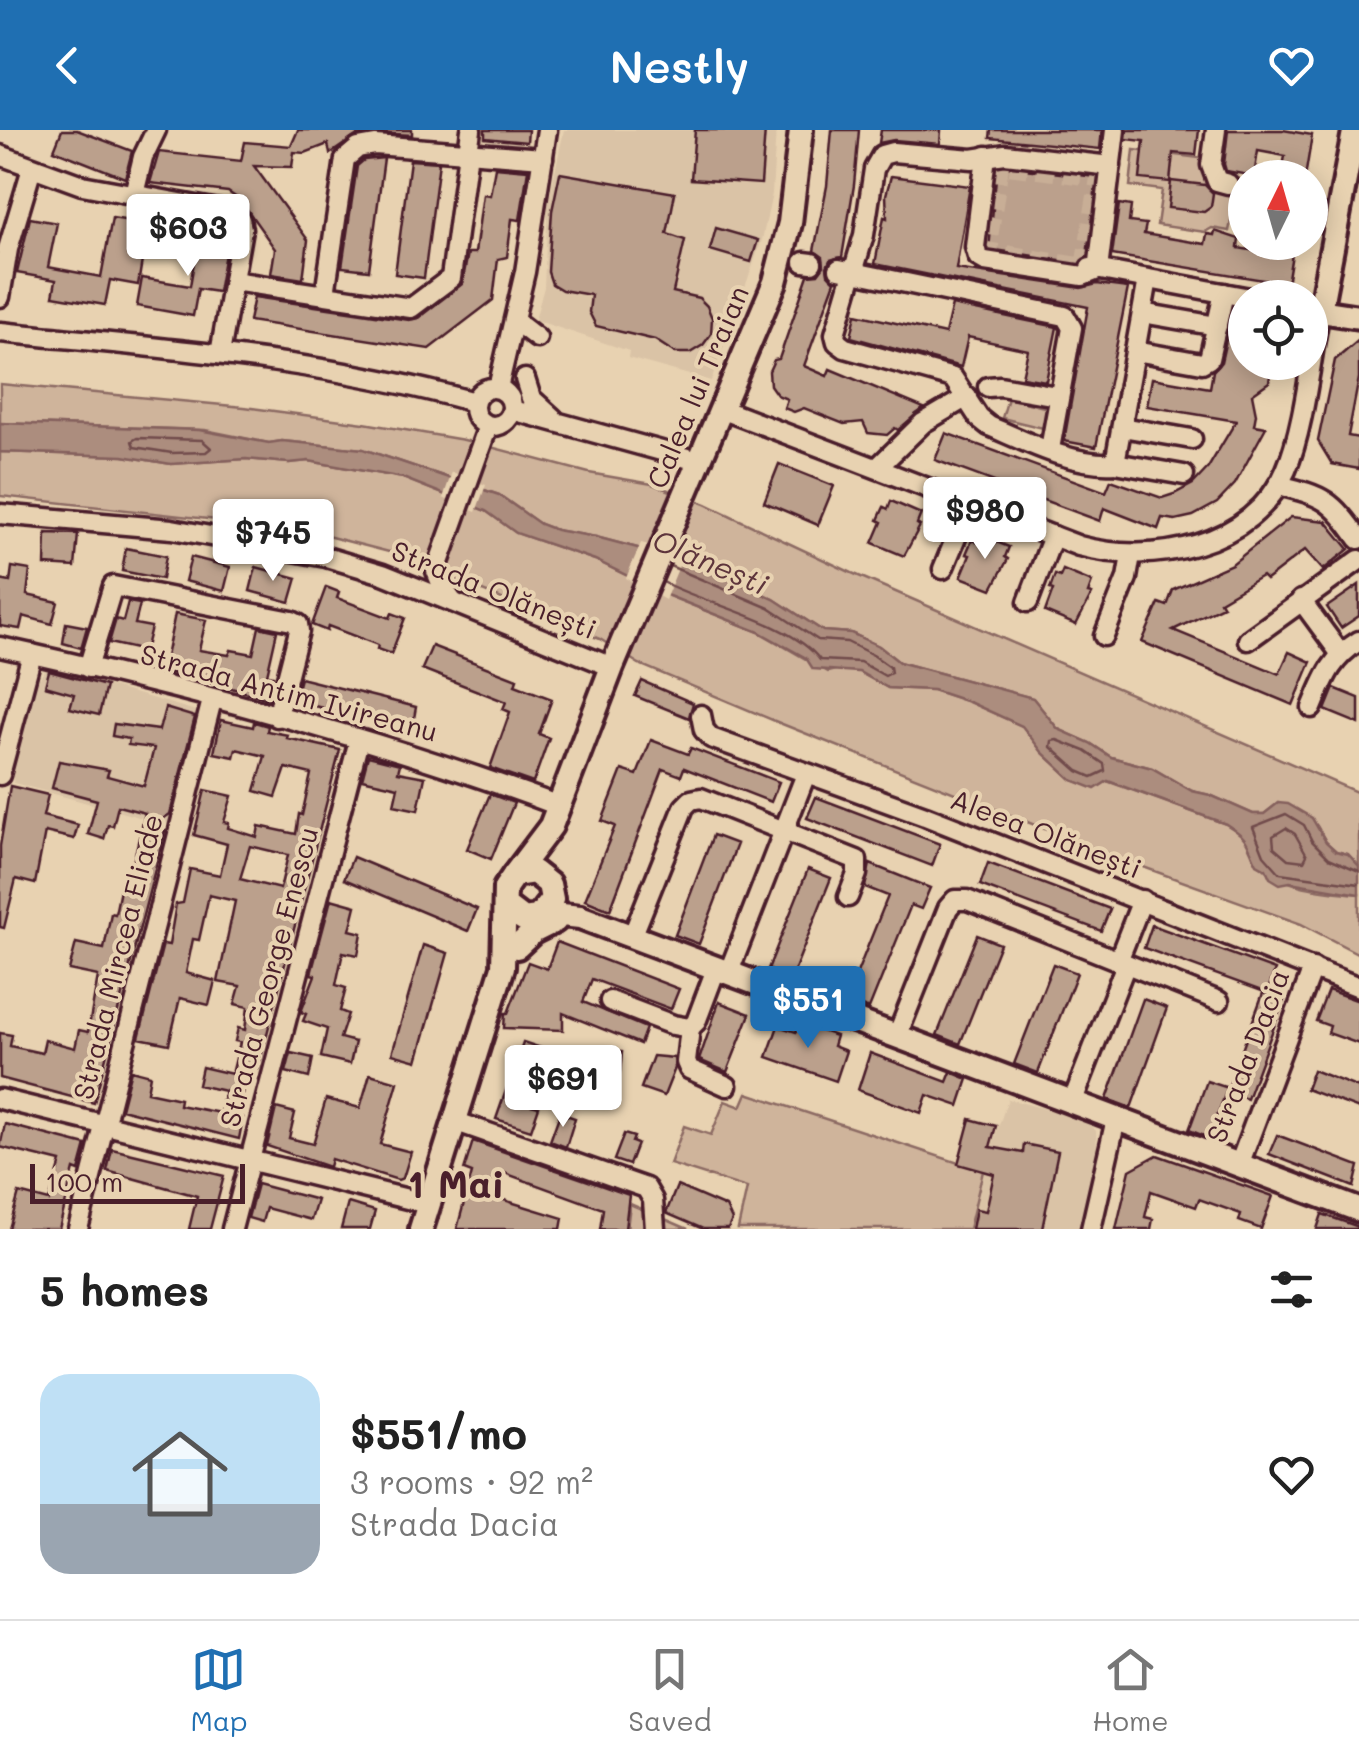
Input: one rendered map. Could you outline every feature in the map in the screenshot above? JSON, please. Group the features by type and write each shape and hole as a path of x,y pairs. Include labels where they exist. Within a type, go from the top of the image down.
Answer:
{"main road":[{"name":"Calea lui Traian","path":"546,901 554,825 612,667 780,265 794,202 801,130"},
{"path":"1321,280 1353,131"},
{"path":"1328,312 1359,317"},
{"name":"Calea lui Traian","path":"514,875 554,825"},
{"path":"517,947 543,926 577,916 557,885 554,825"},
{"path":"421,1229 503,967 505,888 514,875 534,872 546,901"},
{"path":"506,906 523,919 546,901"},
{"path":"503,967 546,901"},
{"name":"Strada Dacia","path":"546,901 632,937 1359,1210"}],"street":[{"path":"134,194 143,157 156,130"},
{"path":"233,280 411,308 451,278 471,130"},
{"path":"498,388 515,321 547,130"},
{"path":"1094,269 1114,130"},
{"path":"1216,130 1211,165 1217,181 1228,184"},
{"path":"325,294 345,159 358,148 374,145 543,158"},
{"path":"1110,166 1005,154 972,159 893,152 882,155 874,169 864,236 846,270 834,334 836,342 845,348 952,378 979,418 989,426 1099,464 1115,463 1184,476"},
{"path":"0,155 82,185 230,212 240,219 242,229 220,354"},
{"path":"986,156 975,247 978,257 985,261 1084,276 1094,269 1228,294"},
{"path":"0,297 4,248 32,168"},
{"path":"846,270 1065,316 1072,328 1050,450"},
{"path":"1115,463 1148,279"},
{"path":"1135,351 1202,363 1208,360 1224,293"},
{"path":"1142,313 1217,326"},
{"path":"515,321 537,338"},
{"path":"0,332 220,354 342,372 474,402"},
{"path":"525,378 531,398 557,422"},
{"path":"721,410 1053,536 1098,551 1131,555 1176,551 1204,542 1252,513 1278,486 1291,456 1303,380"},
{"path":"988,387 1057,396"},
{"path":"488,426 475,414 474,402 486,389 498,388 507,394 512,410"},
{"path":"877,468 923,423 967,398"},
{"path":"512,410 698,461"},
{"path":"488,426 501,424 512,410"},
{"path":"456,605 442,588 436,571 488,426"},
{"path":"1122,427 1192,440"},
{"path":"1278,486 1313,493 1336,506 1359,539"},
{"path":"943,569 970,504"},
{"name":"Strada Olănești","path":"0,514 172,530 292,549 383,574 612,667"},
{"path":"1028,602 1053,536"},
{"path":"1104,636 1128,578 1131,555"},
{"path":"1248,640 1359,560"},
{"path":"383,574 402,576 436,571"},
{"path":"88,668 113,586 292,621 299,630 277,717"},
{"path":"1302,600 1340,653"},
{"path":"1312,708 1330,665 1359,641"},
{"name":"Strada Antim Ivireanu","path":"0,648 277,717 462,769 554,825"},
{"path":"0,775 32,654"},
{"name":"Strada Mircea Eliade","path":"78,1229 212,700"},
{"name":"Aleea Olănești","path":"701,715 704,730 711,738 1359,986"},
{"name":"Strada George Enescu","path":"232,1229 359,740"},
{"path":"728,1086 690,1069 686,1062 690,1028 722,971 806,774"},
{"path":"632,937 684,807 701,798 856,860 857,874 848,897"},
{"name":"Strada Dacia","path":"898,1036 948,908 955,900 967,900 1219,1001"},
{"path":"1072,1103 1142,900"},
{"name":"Strada Dacia","path":"1239,1165 1314,968"},
{"path":"610,1000 690,1028"},
{"path":"0,1099 428,1204"},
{"path":"1091,1229 1116,1120"},
{"path":"454,1121 646,1188 654,1200 655,1229"}],"shaded area":[{"path":"564,130 776,130 772,194 762,240 711,381 628,358 629,351 535,320 544,287 548,205"},
{"path":"1134,150 1208,159 1228,187 1228,231 1212,228 1205,232 1157,225 1162,190 1130,186"},
{"path":"0,384 244,407 364,423 464,440 589,473 652,484 706,504 852,573 1359,793 1359,866 1348,854 1336,851 1326,842 1317,826 1278,803 1264,814 1253,814 1192,791 1152,768 1111,757 1058,729 1033,698 899,662 879,646 851,633 823,631 774,599 698,564 556,530 540,524 499,495 363,449 269,443 205,430 0,423"},
{"path":"1008,398 1048,408 1043,428 1002,418"},
{"path":"0,452 123,456 171,464 246,459 309,461 403,478 486,511 516,533 595,560 669,596 759,632 828,672 859,672 888,688 933,690 1023,726 1042,752 1072,780 1095,788 1107,781 1226,824 1246,837 1255,859 1275,876 1303,886 1359,894 1359,954 1301,924 1110,855 639,664 600,639 453,579 420,560 331,537 244,523 0,496"},
{"path":"47,668 203,713 172,826 14,783 10,771 28,693"},
{"path":"747,1093 983,1171 969,1229 738,1229 747,1188 670,1164 684,1126 711,1135 725,1101 741,1107"},
{"path":"1008,1099 1084,1119 1096,1131 1097,1149 1080,1229 969,1229 983,1171"},
{"path":"630,1204 688,1229 627,1229"}],"water":[{"path":"0,423 199,430 269,443 363,449 499,495 540,524 556,530 698,564 774,599 823,631 851,633 879,646 899,662 1033,698 1058,729 1111,757 1152,768 1192,791 1253,814 1264,814 1278,803 1288,804 1312,818 1326,842 1336,851 1348,854 1359,866 1359,894 1290,882 1280,884 1257,864 1244,838 1226,824 1108,781 1095,789 1072,780 1022,726 933,690 888,688 859,672 813,669 806,658 759,632 669,596 595,560 516,533 486,511 403,478 309,461 246,459 171,464 123,456 0,452"}],"pier":[{"path":"452,472 486,485 476,512 443,498"},
{"path":"641,543 684,554 665,600 626,578"}],"building":[{"path":"62,130 77,130 132,151 125,178 54,150"},
{"path":"298,130 412,130 412,135 356,136 330,154 328,144 305,153 294,152 292,167 254,166 308,240 303,279 271,274 275,249 241,201 228,192 150,183 159,152 241,161 245,142 291,146"},
{"path":"485,130 528,130 527,142 485,138"},
{"path":"695,130 765,130 761,184 691,179"},
{"path":"832,130 859,130 854,185 842,257 830,260 827,267 835,281 804,366 827,376 830,369 924,408 887,435 868,433 863,422 844,424 804,408 794,412 784,408 787,399 777,395 770,385 769,371 774,360 779,359 808,275 818,274 824,266 823,257 814,251 827,186"},
{"path":"881,130 941,130 940,144 894,140 879,143"},
{"path":"991,130 1102,130 1100,149 990,138"},
{"path":"1127,130 1199,130 1196,155 1173,153 1170,182 1140,179 1144,141 1126,139"},
{"path":"1228,130 1283,130 1312,135 1308,160 1284,160 1285,156 1258,151 1257,160 1228,160 1228,171 1224,164"},
{"path":"384,158 369,270 342,267 357,166 364,160"},
{"path":"410,160 439,162 424,278 395,274"},
{"path":"495,167 528,170 520,220 512,219 507,257 498,259 493,300 429,349 249,321 254,297 409,320 418,318 462,284 468,253 475,253 483,194 490,195"},
{"path":"997,168 1097,177 1087,256 1079,263 989,249"},
{"path":"560,173 675,193 667,234 685,240 673,292 699,298 707,306 712,318 711,334 703,345 690,353 675,353 655,340 596,326 589,312 591,295 562,290 552,284 548,272 552,211"},
{"path":"891,176 970,186 956,269 1081,288 1097,284 1128,288 1096,447 1064,441 1088,307 875,264 884,217 887,218 886,195"},
{"path":"1171,181 1205,185 1213,193 1211,207 1204,212 1168,208"},
{"path":"1119,204 1131,206 1129,222 1146,224 1144,234 1205,244 1207,234 1214,235 1215,231 1228,235 1228,260 1291,260 1288,280 1263,280 1112,255"},
{"path":"30,218 57,223 48,267 101,277 112,218 148,224 138,285 110,280 105,305 53,296 56,280 17,273"},
{"path":"716,228 758,240 751,262 710,250"},
{"path":"199,232 228,237 218,292 198,289 193,316 137,306 142,278 190,286"},
{"path":"952,305 1057,327 1046,381 1022,377 1028,350 968,337 961,367 851,337 856,314 945,334"},
{"path":"1228,331 1228,380 1269,380 1252,394 1254,425 1266,427 1235,484 1217,503 1193,516 1162,518 1158,529 1104,508 1100,521 935,460 946,433 1106,492 1111,480 1162,498 1174,494 1193,484 1208,468 1236,421 1147,406 1152,378 1210,388 1213,371 1221,362"},
{"path":"1359,340 1359,378 1348,436 1359,438 1359,469 1332,464 1318,441 1335,360"},
{"path":"779,464 834,486 818,525 764,502"},
{"path":"891,501 921,514 917,524 920,526 904,556 873,543 882,522 878,520"},
{"path":"1291,517 1326,521 1349,549 1323,570 1305,550 1266,580 1262,576 1220,601 1223,606 1173,630 1279,674 1289,652 1311,662 1293,705 1142,642 1159,603 1167,606 1173,590 1232,564"},
{"path":"46,533 78,534 75,567 45,565"},
{"path":"979,535 1009,547 1005,557 1008,559 992,589 961,577 972,540 976,542"},
{"path":"126,548 166,556 162,579 122,571"},
{"path":"191,557 230,567 224,591 185,581"},
{"path":"12,567 30,570 27,595 58,602 52,624 23,616 20,629 0,626 0,580 10,582"},
{"path":"256,567 297,578 290,602 250,591"},
{"path":"1063,570 1092,582 1088,593 1092,594 1076,625 1045,612 1055,575 1060,577"},
{"path":"1359,585 1359,616 1341,628 1327,607"},
{"path":"326,587 339,592 337,598 390,618 392,613 405,618 391,654 328,626 327,631 312,625"},
{"path":"128,602 140,604 135,624 151,627 145,651 109,643 116,619 123,621"},
{"path":"175,614 206,620 199,650 229,655 231,650 253,654 259,627 277,631 267,675 273,676 268,699 228,687 230,678 213,673 210,683 163,671"},
{"path":"66,623 87,627 81,648 63,643"},
{"path":"432,646 517,679 515,685 552,699 539,734 549,738 533,783 490,768 510,712 503,709 506,702 422,669"},
{"path":"49,671 106,686 99,715 70,708 74,694 45,686"},
{"path":"300,678 416,707 412,730 294,701"},
{"path":"642,681 693,703 689,718 635,696"},
{"path":"1334,688 1359,698 1359,724 1325,710"},
{"path":"165,708 195,717 170,814 150,828 165,831 94,1103 0,1078 0,1033 12,1035 10,1046 42,1053 45,1040 75,1048 79,1030 88,1032 98,976 69,970 76,943 104,949 111,913 115,914 120,890 126,892 145,813 118,806 113,826 108,825 104,839 88,834 97,800 52,788 59,761 109,770 107,776 144,786 154,748 128,745 129,739 112,736 114,724 159,730"},
{"path":"221,720 253,727 254,722 258,723 268,726 267,731 288,735 287,738 340,750 258,1069 248,1067 237,1117 243,1118 239,1139 121,1109 131,1070 150,1075 147,1092 180,1099 179,1105 220,1113 225,1091 198,1085 202,1067 232,1074 240,1042 235,1041 238,1028 245,1030 248,1007 235,1004 240,986 218,982 235,901 209,895 199,940 193,939 186,973 215,981 209,1005 180,998 169,1044 139,1038 163,944 169,945 176,904 183,903 190,869 220,875 227,844 194,835 205,790 232,796 224,822 229,823 228,828 257,837 259,826 296,834 299,814 302,815 311,774 286,768 276,797 255,791 265,756 236,749 234,757 214,753","holes":["250,846 288,855 280,889 240,879"]},
{"path":"651,740 688,754 691,748 779,782 771,802 684,768 681,776 663,769 610,910 585,900 615,826 602,821 622,770 637,775"},
{"path":"368,756 400,764 398,772 425,777 418,810 394,805 398,787 362,779"},
{"path":"10,786 48,795 43,816 78,825 74,839 45,832 35,884 16,879 4,928 0,927 0,846"},
{"path":"490,794 514,803 491,859 467,849"},
{"path":"816,797 940,844 932,866 807,818"},
{"path":"713,835 737,844 699,944 675,935"},
{"path":"353,857 477,909 468,931 344,879"},
{"path":"988,863 1110,909 1101,931 980,885"},
{"path":"870,864 930,888 921,909 911,905 869,1009 846,1000 888,896 865,887"},
{"path":"808,869 831,878 791,979 768,969"},
{"path":"331,899 356,906 350,930 362,933 358,955 343,952 336,985 346,988 340,1011 348,1014 340,1038 355,1042 350,1064 321,1057 327,1029 303,1021 306,1014 301,1012 315,975 311,974"},
{"path":"1152,925 1275,970 1267,993 1144,948"},
{"path":"977,935 1000,944 960,1044 937,1035"},
{"path":"557,942 679,989 671,1009 592,979 583,1002 646,1028 640,1044 563,1013 563,1030 504,1028 505,1013 528,962 547,969"},
{"path":"423,945 448,953 417,1061 392,1054"},
{"path":"1053,964 1077,973 1038,1073 1014,1064"},
{"path":"1328,990 1359,1001 1359,1044 1328,1033 1330,1026 1316,1021"},
{"path":"1263,993 1284,1000 1247,1099 1226,1092 1209,1138 1189,1130 1207,1081 1228,1088"},
{"path":"1143,999 1167,1008 1131,1108 1107,1099"},
{"path":"719,1002 750,1014 727,1072 699,1060"},
{"path":"799,1023 836,1036 833,1046 846,1051 836,1081 767,1057 778,1026 796,1032"},
{"path":"523,1042 550,1051 531,1105 539,1107 531,1130 496,1119"},
{"path":"595,1049 622,1052 619,1083 591,1080"},
{"path":"291,1053 313,1058 309,1078 286,1072"},
{"path":"870,1053 947,1082 951,1072 968,1079 959,1106 927,1095 921,1113 858,1090"},
{"path":"653,1056 674,1058 675,1068 664,1096 641,1088"},
{"path":"1313,1070 1359,1088 1359,1109 1306,1089"},
{"path":"370,1074 398,1082 380,1144 411,1152 403,1178 398,1180 331,1159 329,1167 267,1146 276,1108 295,1113 289,1138 313,1144 326,1099 360,1108"},
{"path":"560,1113 575,1118 566,1147 550,1141"},
{"path":"970,1119 996,1126 990,1147 1023,1153 1024,1144 1058,1151 1042,1229 972,1229 976,1209 986,1211 994,1174 958,1164"},
{"path":"5,1124 86,1145 79,1171 74,1169 59,1229 9,1229 19,1193 49,1201 61,1162 0,1147"},
{"path":"624,1134 634,1137 632,1142 637,1144 629,1165 614,1160"},
{"path":"1277,1135 1359,1166 1354,1187 1269,1154"},
{"path":"473,1141 629,1195 625,1229 600,1229 603,1209 502,1172 494,1197 563,1218 561,1229 457,1229 472,1173 464,1170"},
{"path":"112,1149 224,1176 210,1229 189,1229 197,1196 107,1171"},
{"path":"1157,1155 1273,1196 1261,1229 1239,1221 1241,1214 1199,1199 1196,1207 1151,1191 1145,1217 1153,1219 1151,1229 1116,1229 1130,1170"},
{"path":"257,1184 317,1200 311,1220 266,1208 262,1222 248,1218"},
{"path":"677,1186 726,1207 732,1220 728,1229 703,1229 666,1213"},
{"path":"348,1203 375,1211 370,1229 341,1229"},
{"path":"1322,1214 1359,1227 1359,1229 1317,1229"}],"tunnel":[{"path":"1084,267 1099,178 1000,165 987,251 1090,268"}],"district":[{"name":"1 Mai","path":"456,1185"}],"water label":[{"name":"Olănești","path":"710,563"}]}
